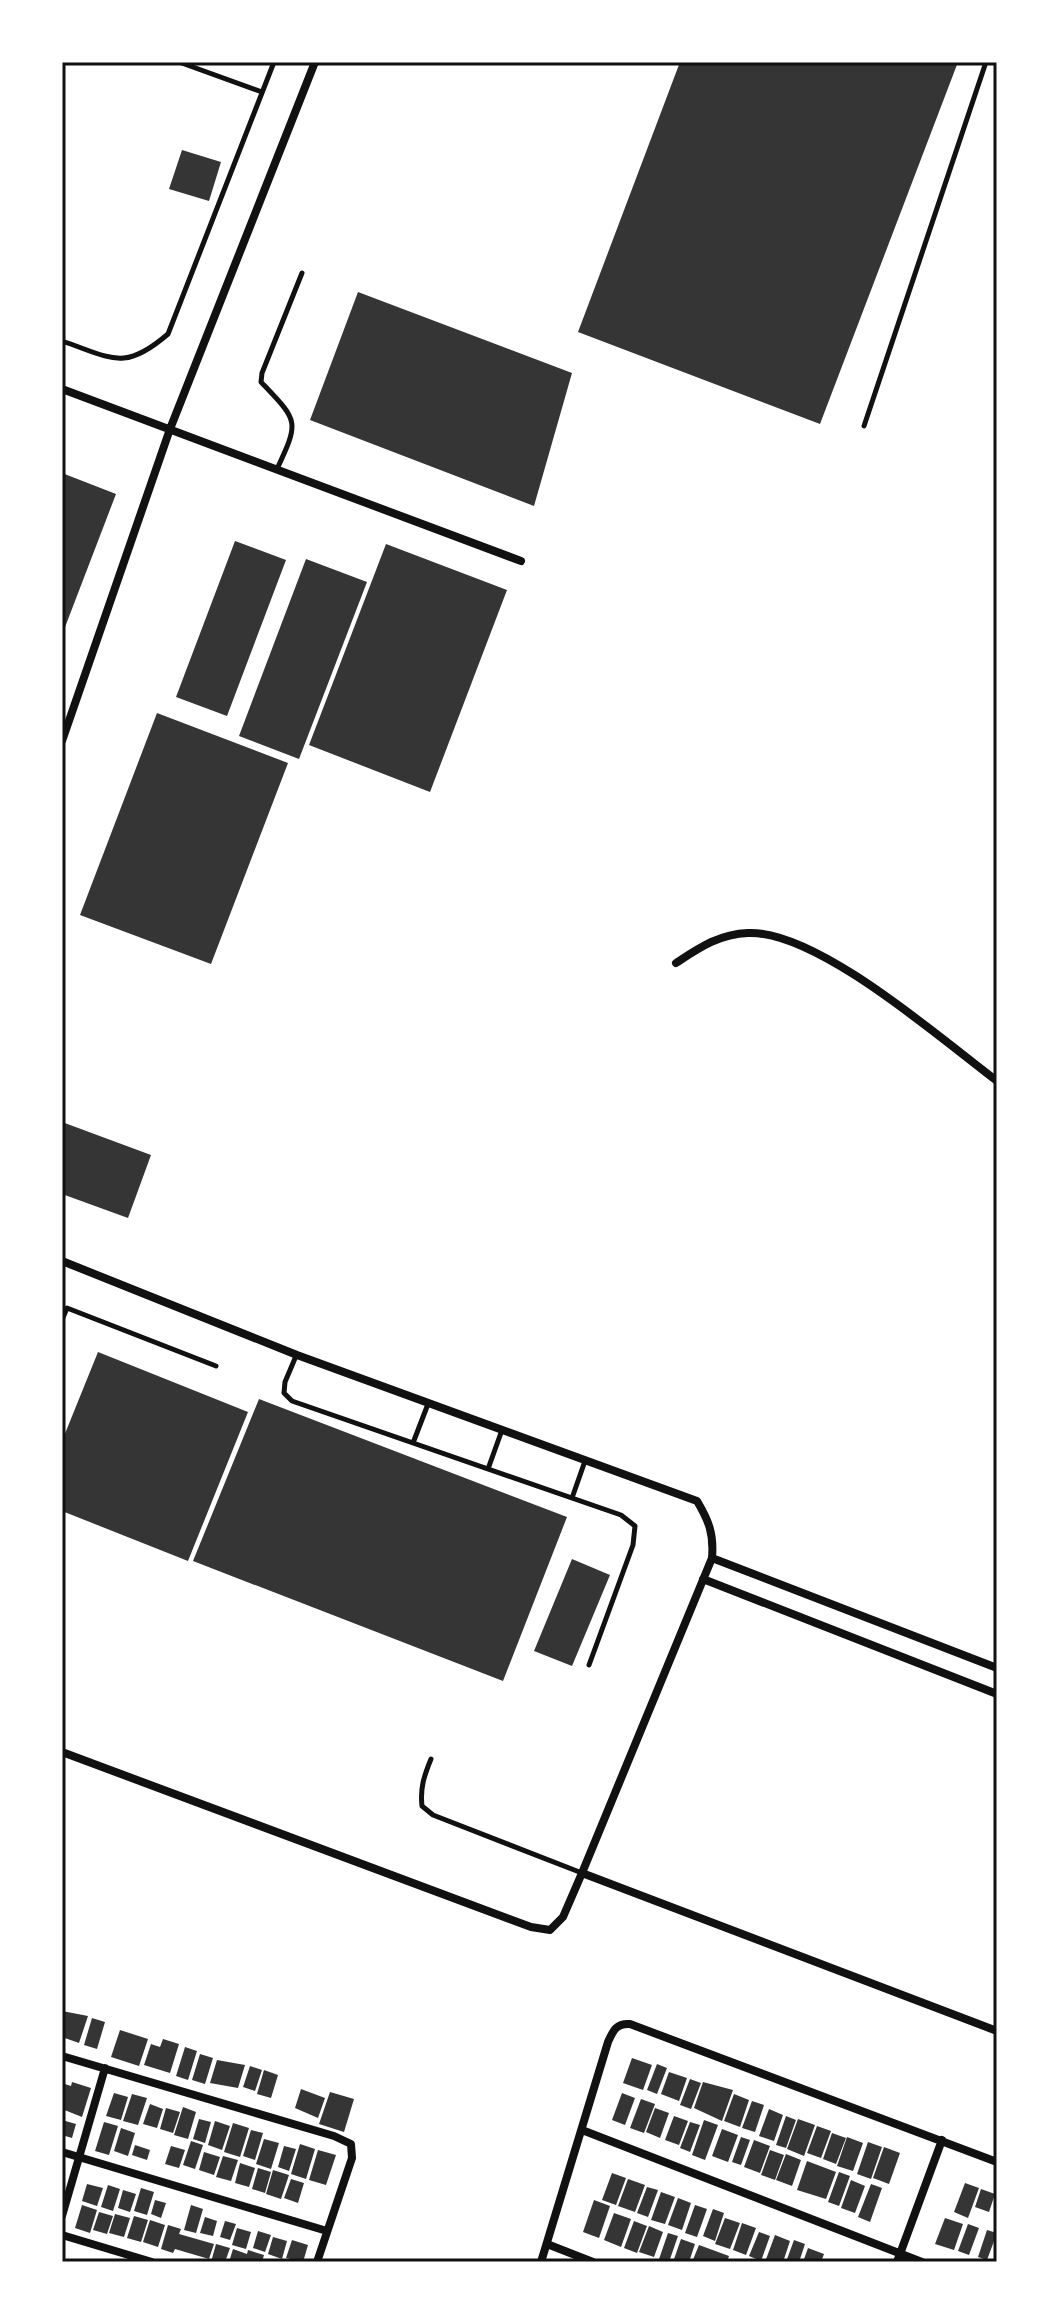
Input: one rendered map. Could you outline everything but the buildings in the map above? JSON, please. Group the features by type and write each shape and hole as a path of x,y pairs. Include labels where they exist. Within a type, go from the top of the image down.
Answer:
{"street":[{"path":"62,741 170,429 315,62"},
{"path":"62,389 521,561"},
{"path":"676,963 708,942 730,935 774,934 799,943 867,985 997,1081"},
{"path":"62,1261 297,1355 697,1501 710,1524 714,1540 712,1558 582,1873 563,1917 550,1930 531,1927 62,1752"},
{"path":"712,1558 997,1668"},
{"path":"703,1579 997,1694"},
{"path":"582,1873 997,2031"},
{"path":"541,2262 608,2042 614,2029 622,2023 997,2162"},
{"path":"62,2056 334,2136 351,2144 352,2158 317,2262"},
{"path":"62,2216 105,2068"},
{"path":"582,2130 899,2258 922,2262"},
{"path":"899,2258 942,2140"},
{"path":"62,2152 327,2231"},
{"path":"62,2235 152,2262"},
{"path":"547,2244 593,2262"}],"lane":[{"path":"179,62 262,92"},
{"path":"62,341 125,360 147,352 168,334 274,62"},
{"path":"864,426 986,62"},
{"path":"277,469 294,427 290,414 261,382 262,373 302,273"},
{"path":"62,1320 64,1307 216,1366"},
{"path":"297,1355 285,1382 284,1393 292,1401 621,1515 635,1526 633,1545 589,1665"},
{"path":"413,1443 428,1403"},
{"path":"488,1469 502,1430"},
{"path":"572,1498 585,1460"},
{"path":"431,1759 420,1791 422,1806 433,1815 582,1873"}]}
